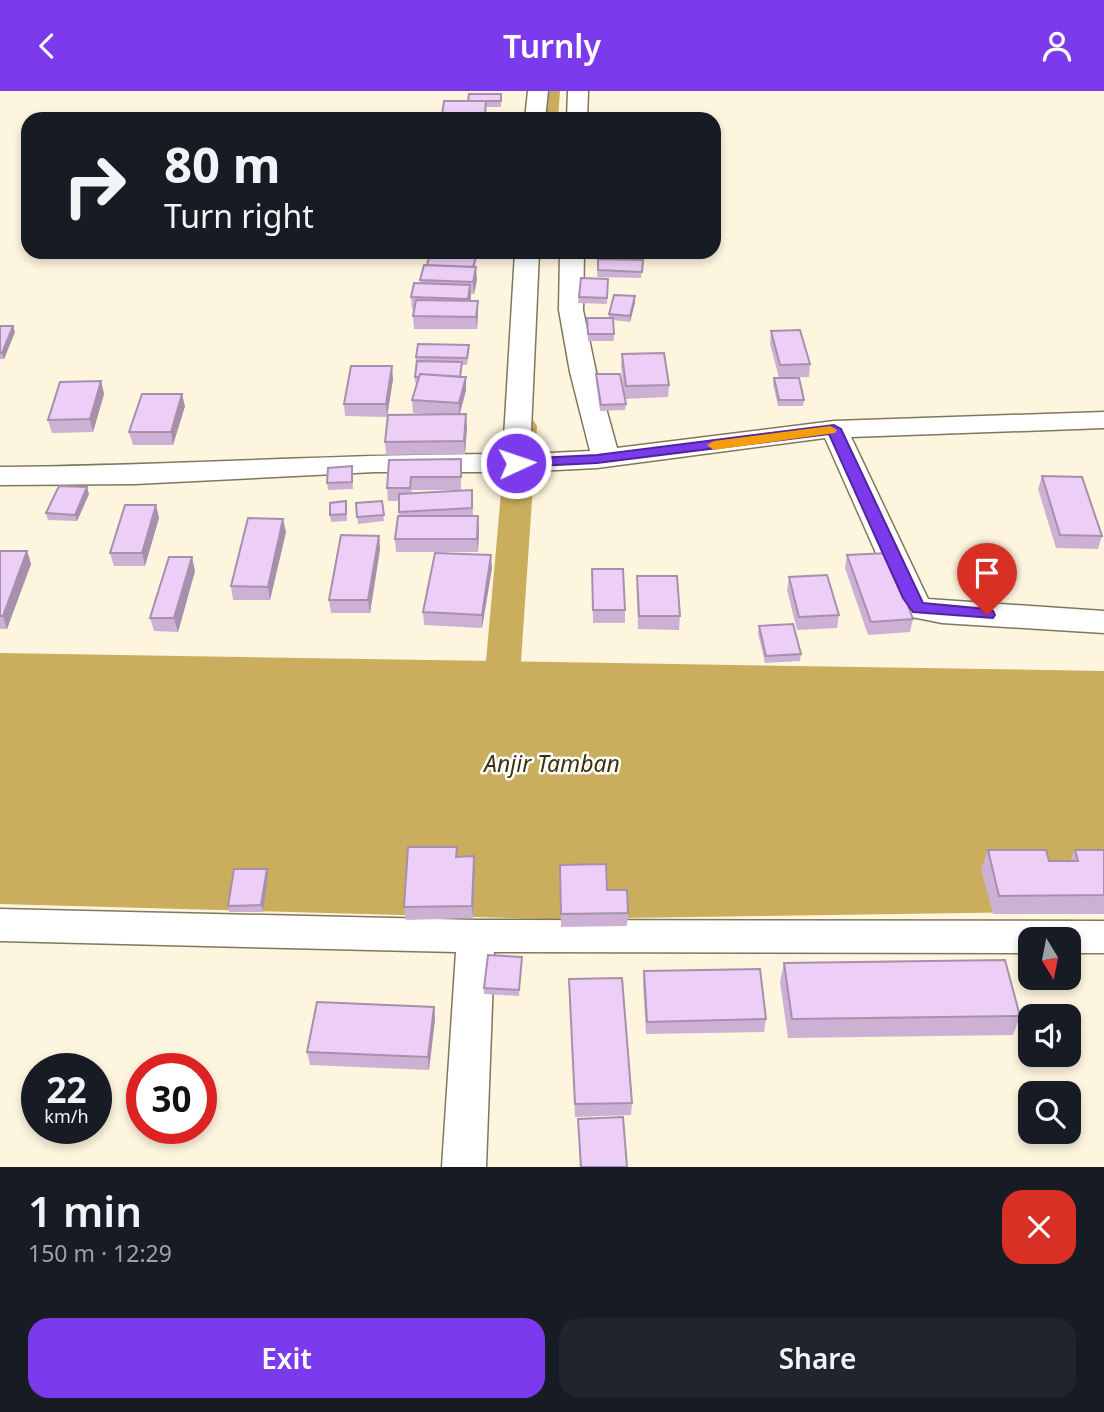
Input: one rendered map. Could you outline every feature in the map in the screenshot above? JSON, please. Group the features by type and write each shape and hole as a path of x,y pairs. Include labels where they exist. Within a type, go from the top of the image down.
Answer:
{"street":[{"path":"536,112 538,91"},
{"path":"577,112 578,91"},
{"path":"523,462 527,259"},
{"path":"572,259 571,310 601,458"},
{"path":"0,476 135,475 375,463 523,462 601,458 834,429 1104,420"},
{"path":"834,429 918,608 942,612 1104,622"},
{"path":"0,925 476,936 1104,937"},
{"path":"464,1167 476,936"}],"water":[{"name":"Anjir Tamban","path":"0,653 1104,671 1104,911 549,919 0,904"}],"building":[{"path":"469,94 501,94 501,101 468,101"},
{"path":"444,101 486,101 485,112 442,112"},
{"path":"429,259 475,259 473,267 427,265"},
{"path":"598,259 643,260 642,272 598,270"},
{"path":"424,265 476,267 473,282 420,280"},
{"path":"581,278 608,279 607,298 579,297"},
{"path":"414,283 470,285 468,299 411,297"},
{"path":"614,295 635,296 630,316 609,314"},
{"path":"416,300 478,301 476,317 413,316"},
{"path":"587,318 613,318 614,334 588,334"},
{"path":"0,326 13,326 2,353 0,353"},
{"path":"800,330 810,364 780,365 771,331"},
{"path":"418,344 469,345 467,358 416,357"},
{"path":"664,353 669,385 626,386 622,354"},
{"path":"417,361 462,362 460,377 420,374 415,377"},
{"path":"351,366 392,366 386,404 344,404"},
{"path":"420,374 466,377 459,403 412,400"},
{"path":"596,374 620,374 626,404 601,405"},
{"path":"774,378 799,378 804,400 779,400"},
{"path":"101,381 90,419 48,420 60,382"},
{"path":"142,394 182,394 171,432 129,432"},
{"path":"466,414 464,441 385,442 388,415"},
{"path":"461,459 461,477 411,477 410,488 387,488 389,460"},
{"path":"352,466 352,482 327,483 328,468"},
{"path":"1042,476 1082,477 1102,536 1060,535"},
{"path":"59,486 87,487 75,515 46,513"},
{"path":"472,490 472,508 399,512 399,494"},
{"path":"346,501 346,514 330,515 330,503"},
{"path":"382,501 384,515 357,517 356,503"},
{"path":"125,505 156,505 142,553 110,553"},
{"path":"398,516 478,516 477,539 395,539"},
{"path":"248,518 283,519 268,587 231,586"},
{"path":"341,535 379,536 368,600 329,600"},
{"path":"0,551 27,551 3,616 0,616"},
{"path":"435,553 491,555 482,615 423,612"},
{"path":"888,553 913,619 871,622 847,555"},
{"path":"169,557 192,557 174,618 150,618"},
{"path":"592,569 623,569 625,610 593,610"},
{"path":"827,575 839,615 799,617 789,577"},
{"path":"637,576 677,576 680,616 639,616"},
{"path":"793,624 801,654 766,656 759,626"},
{"path":"408,847 457,847 456,857 474,856 472,906 404,907"},
{"path":"988,850 1046,850 1049,861 1078,861 1075,850 1104,850 1104,895 999,896"},
{"path":"606,864 607,890 627,890 628,913 561,914 560,865"},
{"path":"234,869 267,869 261,905 228,906"},
{"path":"488,955 522,957 519,990 484,988"},
{"path":"1005,960 1018,1016 792,1019 784,963"},
{"path":"760,969 766,1019 647,1022 644,971"},
{"path":"622,978 632,1103 575,1104 569,979"},
{"path":"317,1002 434,1007 428,1057 307,1052"},
{"path":"623,1117 627,1167 581,1167 578,1119"}],"waterway":[{"path":"548,112 549,91"},
{"path":"500,706 522,426"}],"slow traffic":[{"path":"714,445 830,430"}],"route":[{"path":"516,463 597,459 834,429 918,608 987,615"}]}
